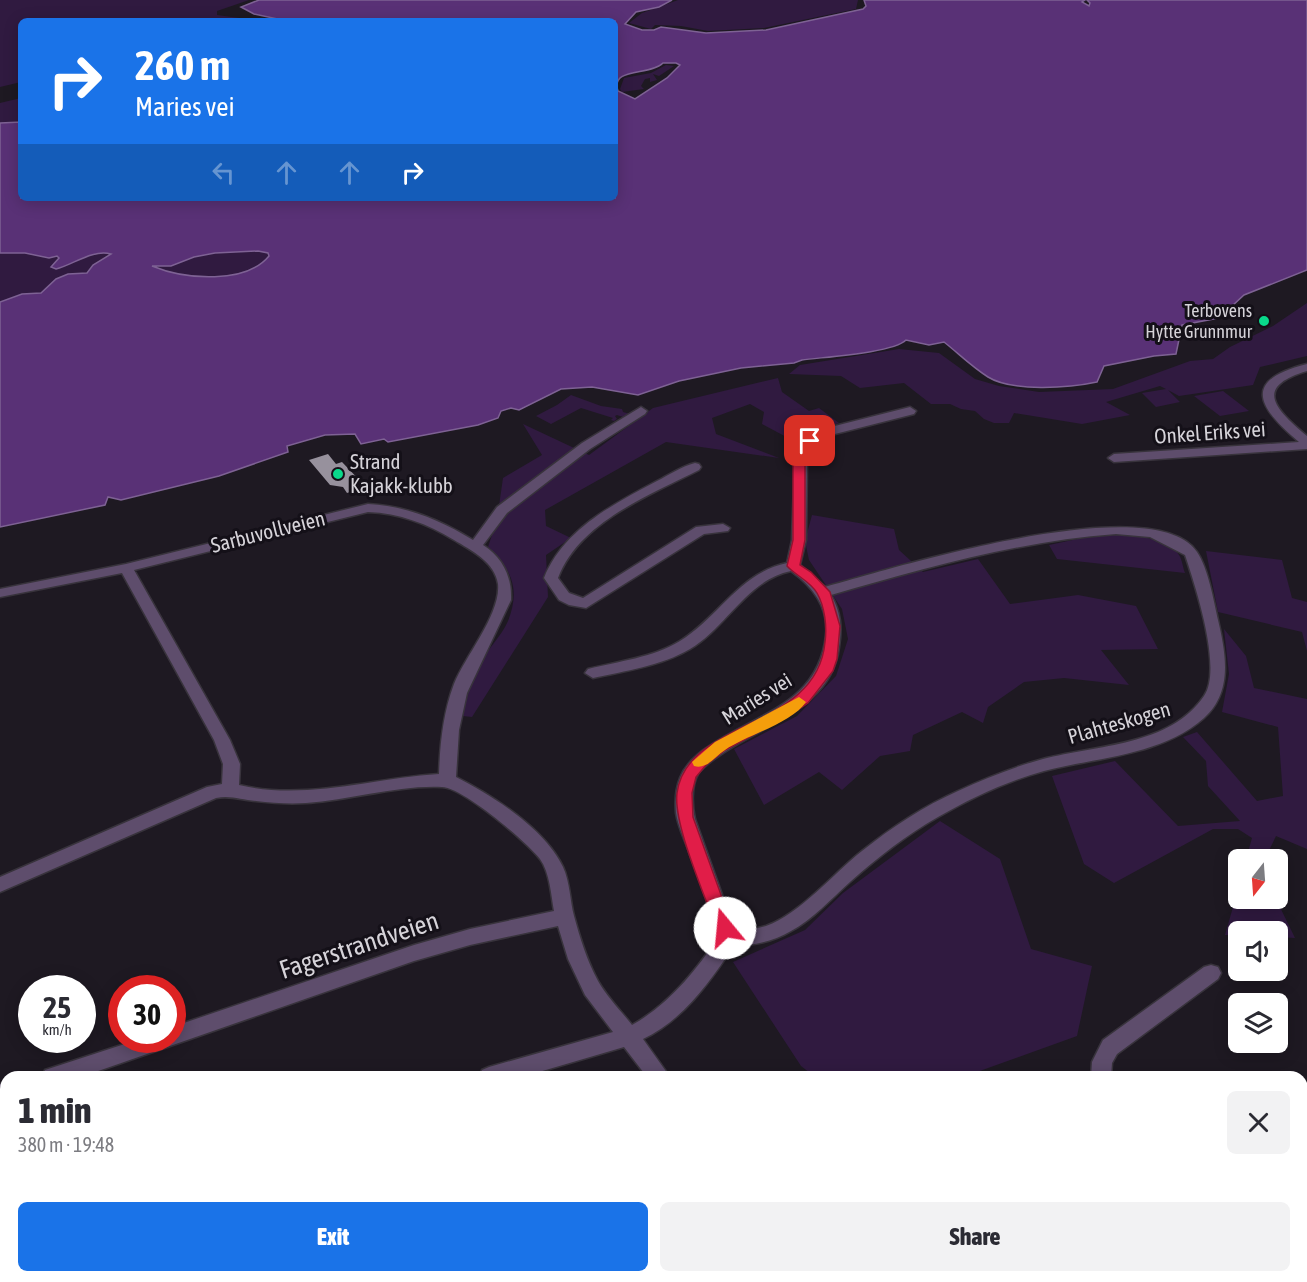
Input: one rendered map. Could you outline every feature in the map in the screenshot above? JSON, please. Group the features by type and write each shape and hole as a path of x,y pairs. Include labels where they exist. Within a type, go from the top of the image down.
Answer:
{"street":[{"path":"1307,367 1275,379 1269,387 1267,398 1275,414 1307,443"},
{"path":"476,544 502,510 586,446 641,411"},
{"path":"794,566 799,540 799,466 804,449 819,434 910,411"},
{"name":"Onkel Eriks vei","path":"1114,458 1307,443"},
{"path":"694,466 582,532 557,558 551,578 562,596 571,602 586,603 701,530 723,528"},
{"name":"Sarbuvollveien","path":"0,593 126,568 368,508 400,510 418,515 476,544 502,570 506,580 506,596 502,611 462,683 448,750 447,780"},
{"name":"Plahteskogen","path":"727,940 755,937 777,930 793,920 845,874 887,842 918,820 962,796 1029,770 1153,739 1183,727 1199,715 1214,694 1220,676 1209,618 1191,553 1161,535 1143,531 1089,533 1017,543 937,561 824,592"},
{"path":"593,673 660,657 687,644 773,568 794,566 824,592"},
{"path":"126,568 234,765 234,778 229,789"},
{"name":"Maries vei","path":"727,940 722,916 685,817 685,793 689,776 700,761 720,746 783,713 803,699 818,682 826,671 834,644 832,618 824,592"},
{"path":"0,885 196,797 229,789 254,795 305,797 412,782 447,780 475,794 546,854 555,870 565,917 578,959 592,989 655,1071"},
{"name":"Fagerstrandveien","path":"186,1031 414,953 470,937 565,917"},
{"path":"510,1071 628,1037 661,1016 698,983 727,940"},
{"path":"1101,1071 1102,1062 1110,1047 1211,974"},
{"path":"70,1071 124,1053"}],"shaded area":[{"path":"0,0 249,0 217,11 217,15 239,18 18,18 18,83 0,87"},
{"path":"259,0 672,0 659,7 636,12 625,24 642,30 654,30 661,27 706,33 766,30 863,9 866,6 864,0 1085,0 1082,2 1089,6 1090,3 1087,0 1307,0 1307,270 1244,295 1219,318 1182,325 1176,354 1104,366 1097,382 1057,387 1011,385 988,377 944,342 929,345 906,340 873,351 794,363 741,368 679,381 638,395 592,387 561,389 519,410 511,408 501,411 498,418 478,425 388,442 384,439 361,444 355,434 325,435 287,446 288,452 219,476 121,500 108,497 105,505 0,527 0,302 22,294 41,293 56,279 68,274 87,273 93,265 111,254 90,255 56,269 51,267 59,258 57,256 49,258 25,253 0,253 0,123 18,122 18,201 618,201 618,91 635,99 667,78 680,65 663,63 657,67 625,75 618,81 618,18 273,18 254,14 241,7","holes":["258,251 268,253 269,256 259,265 246,271 215,277 181,274 152,266 171,266 194,257 215,253"]},
{"path":"678,0 858,0 856,9 764,28 708,31 681,26 655,25 651,29 629,23 642,13"},
{"path":"666,65 674,66 659,76 653,74 657,80 650,82 650,78 645,79 641,86 644,89 622,92 620,89 624,78 651,73"},
{"path":"18,99 18,145 0,148 0,103"},
{"path":"0,228 354,250 287,283 0,322"},
{"path":"1307,303 1307,356 1260,367 1253,385 1179,396 1168,390 1180,402 1156,407 1142,393 1166,389 1160,386 1106,402 1130,415 1082,424 1014,413 1009,423 994,423 984,419 975,411 961,409 950,404 931,404 904,383 860,388 841,376 789,374 800,365 899,349 939,353 975,379 999,386 1039,392 1113,389 1190,361 1213,359 1230,347 1273,326"},
{"path":"778,378 782,392 809,411 819,408 839,423 792,440 762,424 764,412 750,404 712,418 716,434 779,458 666,442 545,510 546,526 571,538 546,555 548,597 472,717 463,716 477,667 505,627 512,609 514,599 512,580 503,563 488,547 497,520 503,478 542,455 523,424 589,455 653,408"},
{"path":"1223,391 1249,411 1220,416 1194,396"},
{"path":"571,395 601,406 622,409 623,412 630,414 622,420 623,417 617,415 614,421 611,420 613,418 581,408 551,424 536,416"},
{"path":"812,515 894,529 899,550 923,572 978,559 1010,604 1078,595 1136,606 1158,649 1101,650 1129,685 1064,678 1024,682 988,707 983,723 962,712 913,735 910,751 880,756 842,790 819,772 764,805 734,749 797,716 836,676 848,639 842,609 809,560 805,541"},
{"path":"1116,535 1150,539 1167,544 1179,555 1185,573 1057,559 1049,545 1082,538"},
{"path":"1206,551 1282,560 1292,598 1307,602 1307,651 1302,632 1218,612"},
{"path":"1224,629 1246,656 1254,688 1307,699 1307,849 1276,836 1270,849 1249,849 1252,838 1238,829 1213,829 1114,883 1084,864 1052,776 1115,761 1178,826 1240,821 1208,786 1206,761 1183,737 1197,732 1257,801 1283,796 1278,727 1222,712 1229,674"},
{"path":"940,821 1000,859 1031,949 1092,966 1077,1036 980,1071 807,1071 801,1066 733,962 805,930 843,893"},
{"path":"1232,909 1281,909 1287,921 1229,921"},
{"path":"1288,924 1295,938 1288,938"}],"building":[{"name":"Strand Kajakk-klubb","path":"328,454 336,464 342,462 366,487 347,493 343,487 330,485 309,460"}],"slow traffic":[{"path":"699,762 720,746 783,713 799,702"}],"place":[{"name":"Terbovens Hytte Grunnmur","path":"1264,321"},
{"name":"Strand Kajakk-klubb","path":"338,474"}],"route":[{"path":"725,928 685,817 685,793 689,776 700,761 720,746 783,713 803,699 826,671 831,659 834,626 824,592 794,566 799,540 799,466 801,455 810,441"}]}
